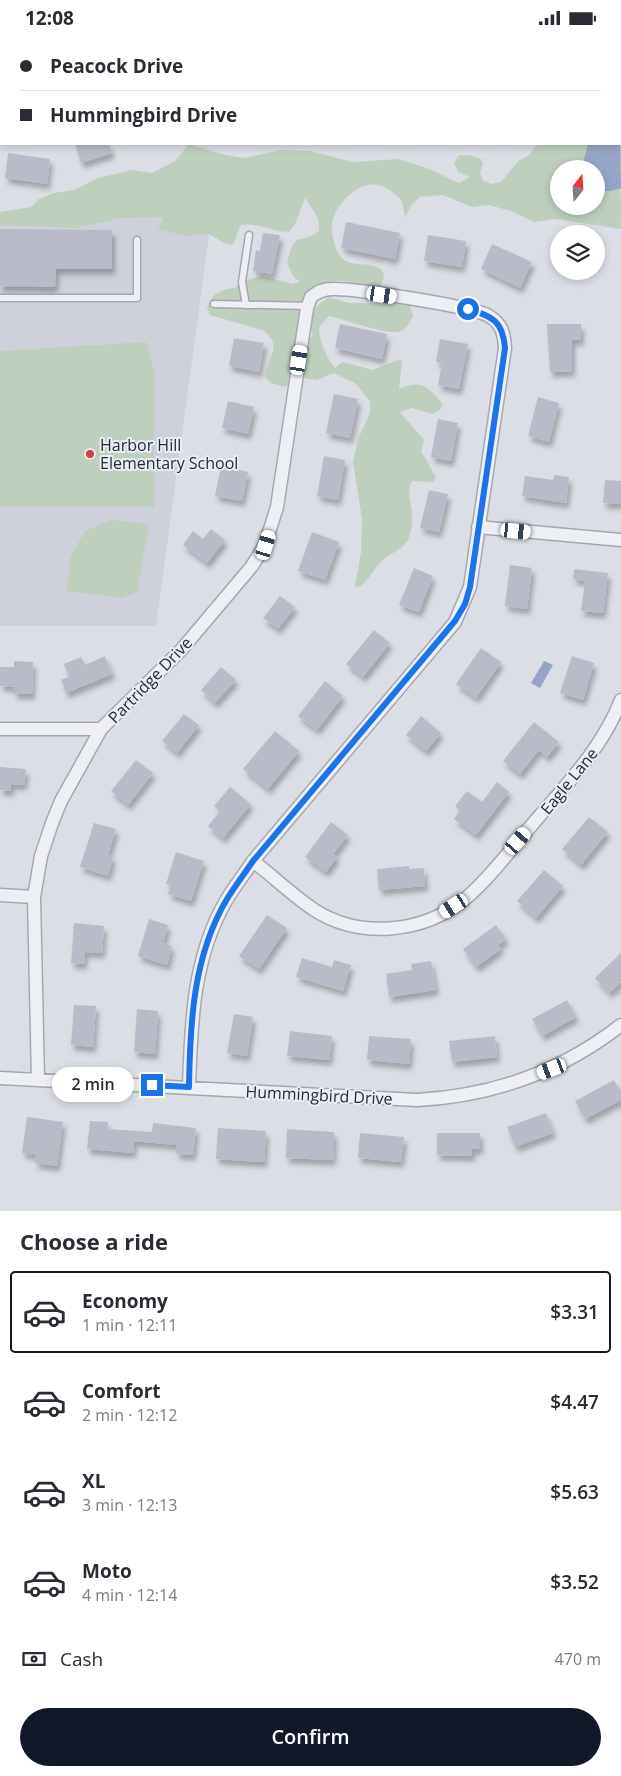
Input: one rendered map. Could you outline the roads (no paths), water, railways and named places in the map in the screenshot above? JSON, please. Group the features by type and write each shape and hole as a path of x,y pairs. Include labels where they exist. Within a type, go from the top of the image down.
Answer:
{"street":[{"name":"Partridge Drive","path":"38,1080 34,897 41,856 52,823 61,801 101,729 182,649 252,566 266,545 277,507 308,306 314,295 325,290 348,290 468,309 488,315 501,326 504,334 505,348 478,527"},
{"path":"189,1087 191,1019 198,978 207,945 226,899 253,861 455,621 465,604 470,587 478,527 621,540"},
{"name":"Eagle Lane","path":"253,861 316,910 342,924 361,928 391,929 416,924 443,913 464,899 485,879 564,789 594,752 611,726 621,700"},
{"path":"0,729 101,729"},
{"path":"0,895 34,897"},
{"name":"Hummingbird Drive","path":"0,1079 407,1099 451,1098 506,1087 552,1069 596,1044 621,1025"}],"lane":[{"path":"246,305 242,282 249,235"},
{"path":"0,298 136,298 136,240"},
{"path":"214,304 308,306"}],"water":[{"path":"588,145 620,145 621,188 605,191 605,160 584,160"},
{"path":"544,661 553,665 540,688 531,683"}],"place":[{"name":"Harbor Hill Elementary School","path":"90,454"}]}
